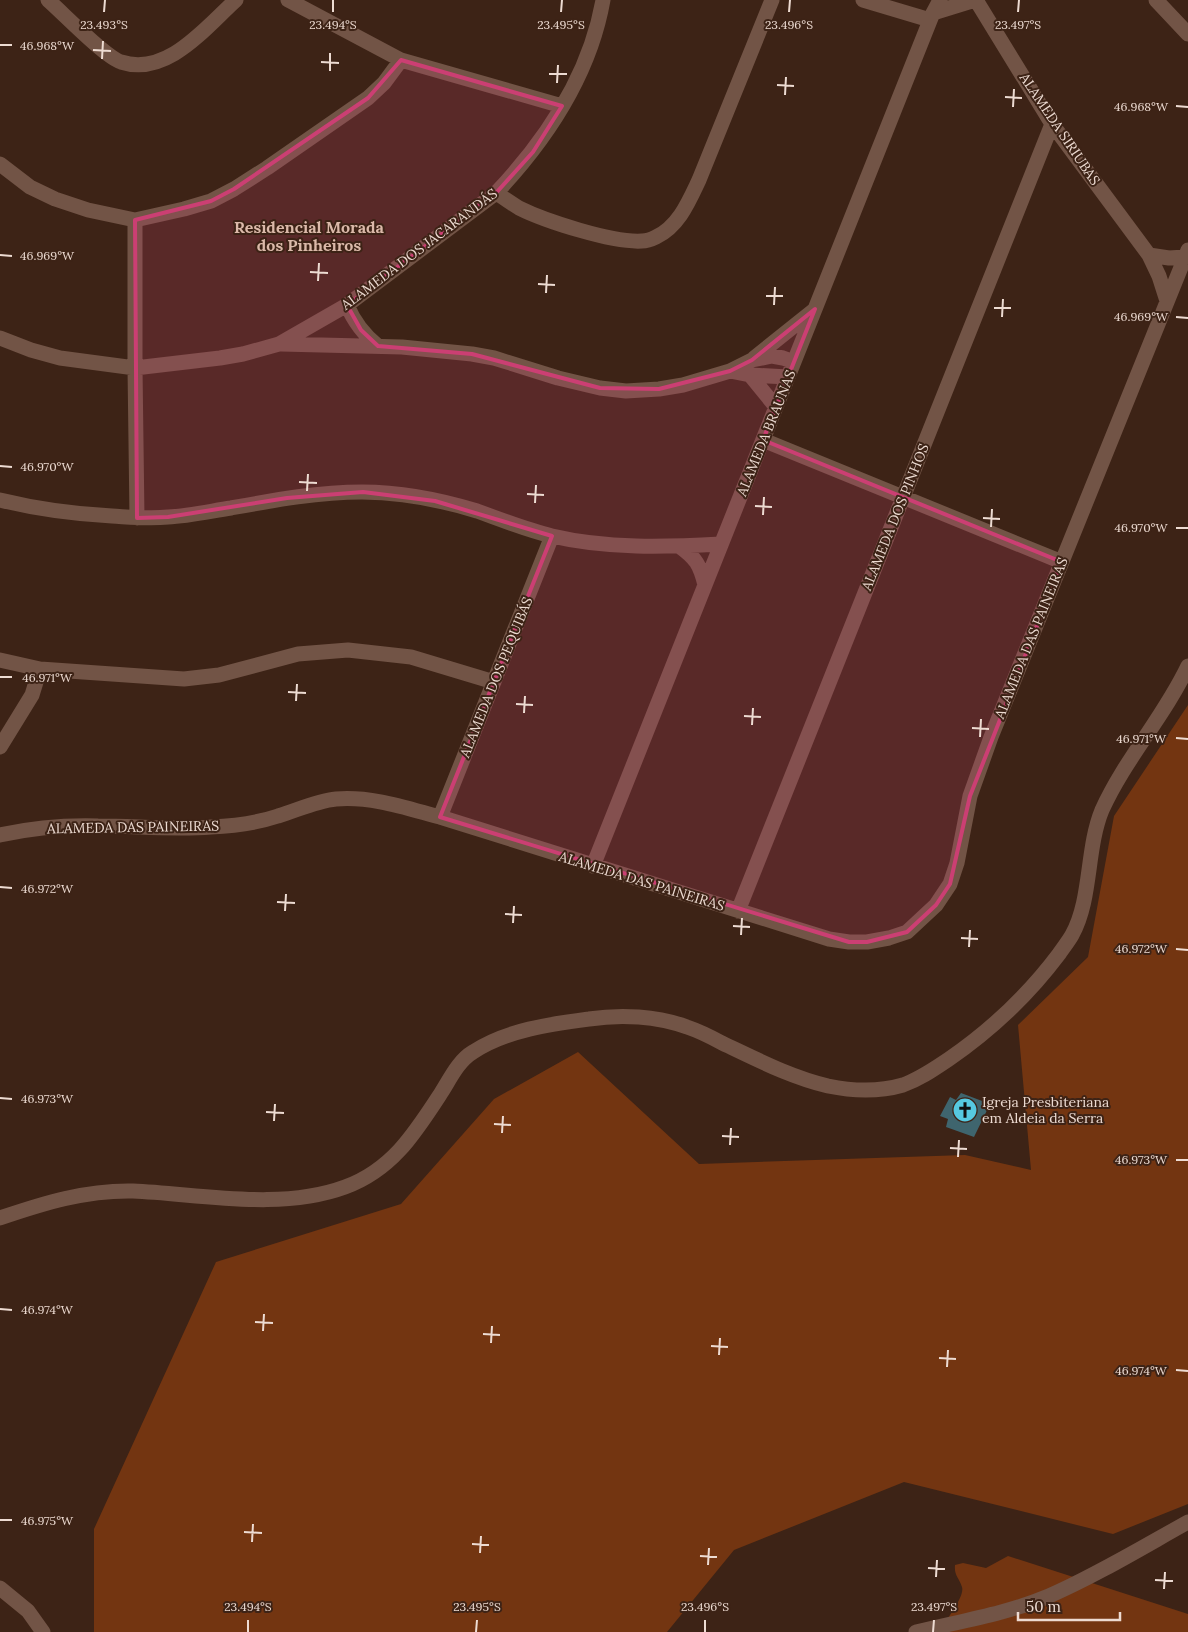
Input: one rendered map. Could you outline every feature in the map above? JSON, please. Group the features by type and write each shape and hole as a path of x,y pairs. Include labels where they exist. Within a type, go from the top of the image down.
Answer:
{"street":[{"path":"48,0 106,52 119,61 136,64 155,63 172,55 189,43 236,0"},
{"path":"288,0 401,60 562,106"},
{"name":"ALAMEDA DOS JACARANDÁS","path":"279,344 347,305 496,193 533,152 562,106 582,69 599,20 603,0"},
{"path":"496,193 520,208 586,231 643,242 657,237 670,227 687,207 772,0"},
{"path":"863,0 934,11 976,0"},
{"name":"ALAMEDA SIRIUBAS","path":"976,0 1052,124 1149,255 1159,276 1167,301"},
{"path":"1156,0 1188,34"},
{"name":"ALAMEDA BRAUNAS","path":"593,866 934,11"},
{"path":"0,164 30,187 55,199 88,210 135,220 210,201 234,189 368,98 384,83 401,60"},
{"name":"ALAMEDA DOS PINHOS","path":"738,911 1052,124"},
{"path":"135,220 137,518"},
{"path":"1149,255 1169,258 1187,254"},
{"name":"ALAMEDA DAS PAINEIRAS","path":"0,835 34,829 96,826 212,827 277,817 311,804 335,800 362,799 440,817 829,939 867,942 907,932 936,905 950,884 957,863 970,796 991,737 1187,254"},
{"path":"347,305 352,317 361,330 378,346"},
{"path":"0,338 31,350 60,358 135,368 220,358 279,344 378,346 472,354 494,358 558,378 626,392 683,385 730,371 752,360 815,309"},
{"path":"323,319 327,334 342,346"},
{"path":"752,360 772,356 794,362"},
{"path":"730,371 750,375 788,377"},
{"path":"750,375 776,407"},
{"path":"763,440 1062,562"},
{"path":"0,500 71,514 168,518 286,498 363,492 401,495 474,510 552,536 623,545 679,546 721,544"},
{"name":"ALAMEDA DOS PEQUIBÁS","path":"440,817 552,536"},
{"path":"679,546 692,555 701,569 705,585"},
{"path":"0,660 40,669 184,679 219,675 298,654 348,650 411,657 494,682"},
{"path":"0,1218 42,1203 89,1193 131,1191 265,1199 324,1194 350,1185 379,1168 401,1150 419,1129 457,1068 470,1053 499,1038 528,1030 593,1018 658,1019 688,1027 800,1078 832,1087 860,1090 884,1088 902,1085 925,1076 970,1045 1004,1014 1043,975 1072,935 1080,914 1094,836 1101,812 1115,785 1178,688 1188,666"},
{"path":"0,747 32,694 40,669"},
{"path":"916,1632 986,1617 1049,1596 1107,1567 1188,1522"},
{"path":"0,1588 28,1611 43,1632"}],"highlighted area":[{"path":"401,60 562,106 533,152 496,193 347,305 361,330 378,346 472,354 600,388 659,389 730,371 752,360 815,309 763,440 1062,562 970,796 950,884 936,905 907,932 867,942 849,942 440,817 552,536 435,501 363,492 287,498 168,517 137,518 135,220 211,201 234,189 368,98"}],"shaded area":[{"path":"1188,705 1188,1504 1113,1534 904,1482 734,1550 667,1632 94,1632 94,1529 216,1262 401,1204 494,1099 578,1052 699,1164 965,1155 1031,1170 1018,1025 1088,957 1114,816"},
{"path":"1008,1556 1188,1614 1188,1632 941,1632 961,1597 962,1587 955,1572 955,1565 963,1563 986,1568"}],"building":[{"name":"Igreja Presbiteriana em Aldeia da Serra","path":"961,1093 990,1104 974,1137 946,1127 948,1119 940,1116 950,1097 956,1100"}],"place":[{"name":"Igreja Presbiteriana em Aldeia da Serra","path":"965,1110"}],"district":[{"name":"Residencial Morada dos Pinheiros","path":"309,236"}]}
